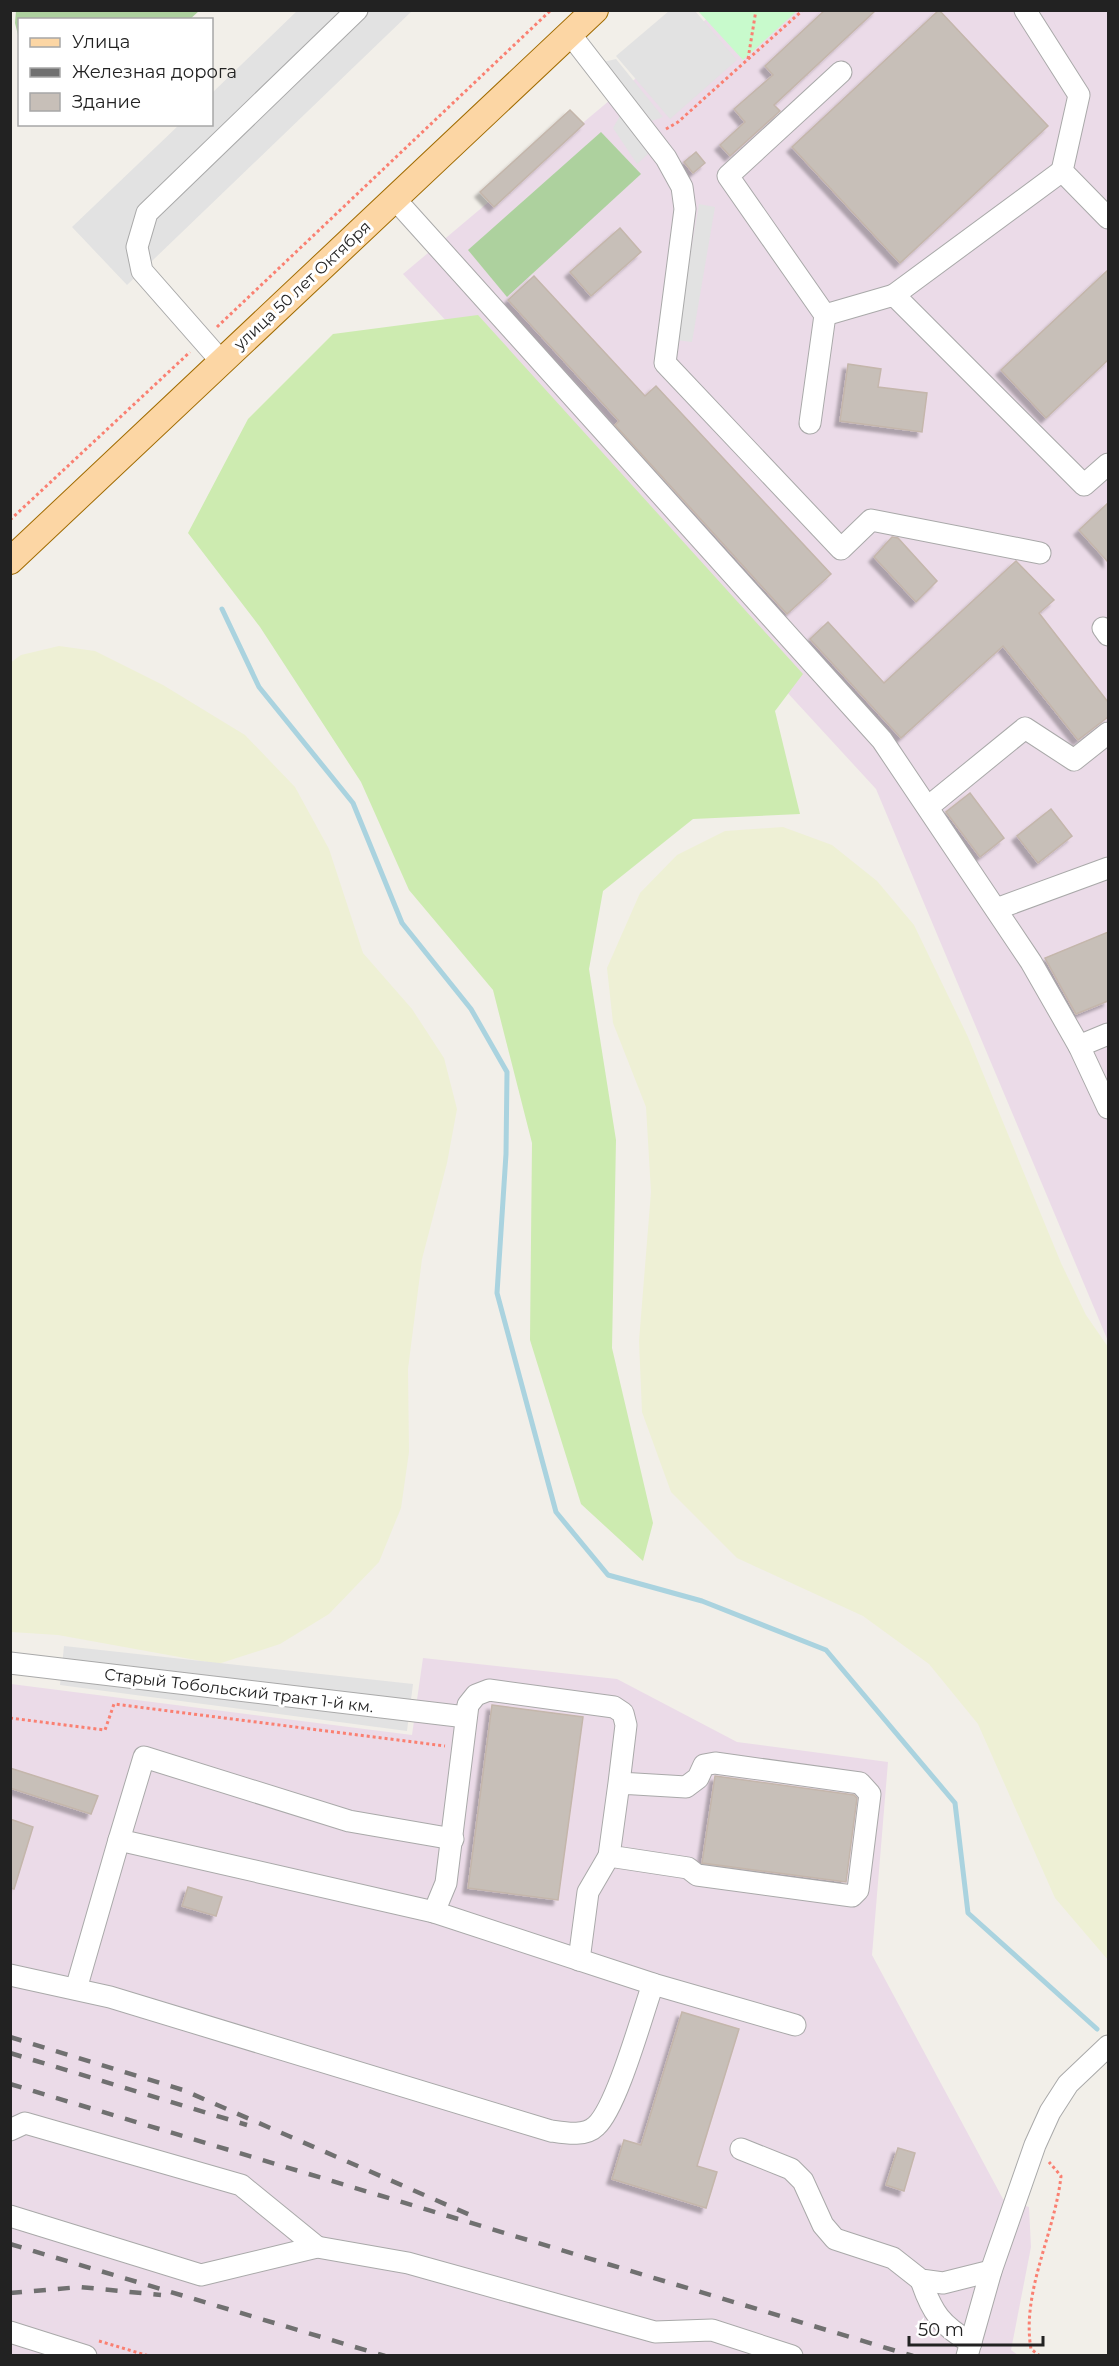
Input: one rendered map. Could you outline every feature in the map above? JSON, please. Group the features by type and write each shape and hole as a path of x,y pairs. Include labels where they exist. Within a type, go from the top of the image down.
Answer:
{"main road":[{"name":"улица 50 лет Октября","path":"10,561 593,11"}],"lane":[{"path":"221,361 142,271 137,247 147,213 357,10"},
{"path":"825,315 894,295 1062,171 1078,95 1025,10"},
{"path":"570,34 652,138 682,187 685,208 665,363 841,549 871,520 1040,553"},
{"path":"810,423 825,315 728,176 841,72"},
{"path":"1062,171 1108,218"},
{"path":"394,198 882,740 1032,962 1080,1046 1108,1107"},
{"path":"894,295 1084,485 1108,464"},
{"path":"928,807 1025,728 1074,760 1108,733"},
{"path":"996,909 1108,868"},
{"path":"1080,1046 1108,1034"},
{"name":"Старый Тобольский тракт 1-й км.","path":"10,1663 466,1717"},
{"path":"434,1912 446,1883 466,1717 468,1705 476,1695 489,1690 614,1707 623,1713 626,1725 609,1856 588,1893 579,1960"},
{"path":"76,1989 144,1757 349,1821 453,1839"},
{"path":"609,1856 688,1868 697,1875 852,1896 858,1890 870,1794 860,1783 715,1763 704,1766 698,1778 686,1787 619,1783"},
{"path":"119,1840 434,1912 653,1984 795,2025"},
{"path":"10,1975 122,2001 551,2131 574,2134 595,2128 610,2107 653,1984"},
{"path":"921,2280 929,2306 947,2328 969,2349 991,2271 1035,2145 1050,2112 1068,2084 1108,2046"},
{"path":"10,2130 25,2123 241,2185 317,2247"},
{"path":"741,2149 791,2169 803,2181 823,2225 835,2239 893,2258 921,2280 944,2283 991,2271"},
{"path":"10,2216 201,2275 317,2247 408,2263 655,2332 712,2330 792,2355"},
{"path":"10,2332 86,2355"}],"path":[{"path":"10,520 551,10"},
{"path":"747,60 756,10"},
{"path":"652,138 678,122 802,10"},
{"path":"10,1718 105,1730 114,1704 463,1749"},
{"path":"1035,2145 1061,2176 1028,2331 1031,2349 1040,2355"}],"shaded area":[{"path":"297,11 412,11 127,285 72,227 178,126 213,126 213,92"},
{"path":"669,11 695,11 737,60 670,119 616,56"},
{"path":"716,11 1108,11 1108,1341 876,789 403,274"},
{"path":"616,59 663,117 652,121 603,62"},
{"path":"621,114 648,154 637,164 613,128"},
{"path":"699,204 715,207 692,342 676,340"},
{"path":"64,1646 413,1684 407,1731 60,1685"},
{"path":"423,1658 617,1679 737,1742 888,1762 872,1955 1003,2199 1029,2207 1031,2247 1011,2350 1018,2355 11,2356 11,1684 412,1735"}],"green space":[{"path":"16,10 199,11 191,18 18,18 18,35 15,23"},
{"path":"698,11 797,11 743,60"},
{"path":"601,132 641,174 507,297 468,250"},
{"path":"478,315 803,674 775,711 800,814 693,819 603,891 589,969 616,1140 612,1348 653,1523 643,1561 581,1504 530,1340 532,1143 493,990 409,890 361,782 260,627 188,533 248,419 333,334"},
{"path":"59,646 95,651 163,685 245,735 295,787 329,849 363,953 412,1009 444,1058 457,1109 447,1163 422,1259 408,1369 409,1452 401,1508 379,1562 329,1614 280,1644 218,1664 58,1635 11,1632 10,663 21,655"},
{"path":"783,827 832,845 877,881 914,925 968,1037 1061,1263 1086,1315 1108,1347 1108,1960 1055,1898 978,1724 929,1664 863,1616 737,1558 671,1492 642,1412 639,1341 651,1192 646,1107 613,1023 607,968 640,893 677,855 725,831"}],"building":[{"path":"825,10 876,10 774,105 780,111 730,156 720,145 745,122 734,109 773,75 765,66"},
{"path":"939,10 1048,126 900,263 792,147"},
{"path":"570,110 584,124 494,207 480,192"},
{"path":"696,152 705,163 693,173 684,162"},
{"path":"620,228 641,252 591,296 570,272"},
{"path":"1108,270 1108,360 1046,418 1001,370"},
{"path":"534,276 645,396 656,386 831,574 787,614 615,425 619,421 508,300"},
{"path":"848,364 881,369 878,387 927,393 922,432 840,421"},
{"path":"1108,503 1108,562 1079,530"},
{"path":"892,537 898,538 937,581 916,602 874,557"},
{"path":"1016,561 1054,600 1039,613 1108,702 1108,717 1078,740 1003,646 901,738 810,639 828,622 884,683"},
{"path":"970,793 1004,838 980,857 946,812"},
{"path":"1051,809 1072,836 1038,863 1017,836"},
{"path":"1108,932 1108,1001 1076,1014 1045,958"},
{"path":"492,1705 583,1717 558,1900 468,1888"},
{"path":"10,1768 98,1796 91,1814 10,1788"},
{"path":"715,1776 854,1795 857,1798 846,1882 702,1863"},
{"path":"10,1819 33,1827 14,1889 10,1888"},
{"path":"188,1887 222,1897 216,1916 182,1906"},
{"path":"682,2012 739,2029 697,2166 717,2172 706,2208 612,2179 624,2140 641,2145"},
{"path":"898,2148 915,2153 904,2191 886,2185"}],"waterway":[{"path":"222,609 259,687 353,803 402,923 471,1009 507,1072 506,1154 497,1293 556,1512 608,1575 702,1601 826,1650 955,1803 968,1913 1097,2029"}],"railway":[{"path":"10,2037 183,2090 477,2218"},
{"path":"10,2053 247,2125"},
{"path":"10,2084 913,2356"},
{"path":"10,2244 385,2356"},
{"path":"10,2293 80,2287 161,2295"}]}
